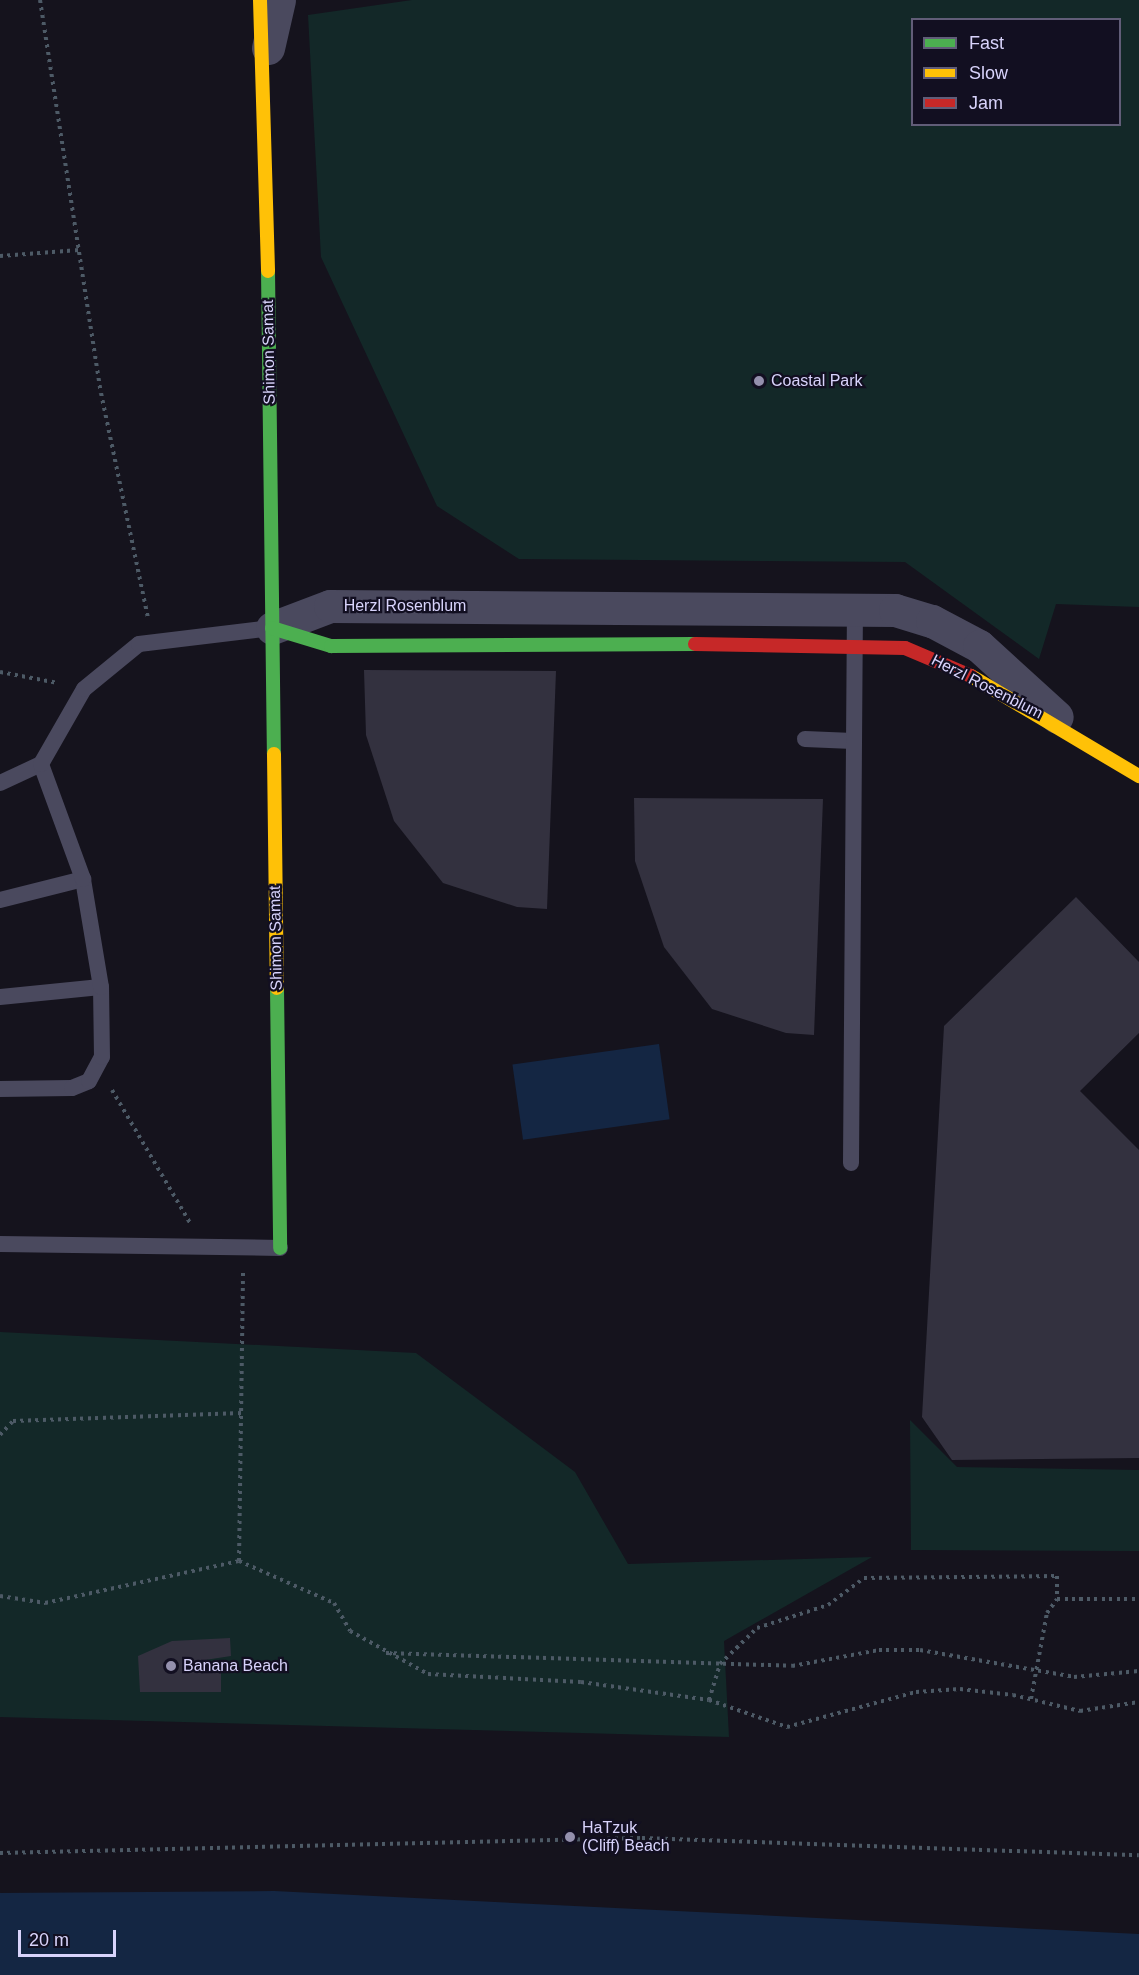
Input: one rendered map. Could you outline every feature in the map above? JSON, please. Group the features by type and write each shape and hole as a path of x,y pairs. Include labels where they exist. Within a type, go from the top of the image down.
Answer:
{"street":[{"name":"Shimon Samat","path":"260,0 266,77 280,1248"},
{"name":"Shimon Samat","path":"266,77 279,0"},
{"name":"Herzl Rosenblum","path":"272,628 330,606 855,605 932,621 979,646 1079,736"},
{"name":"Herzl Rosenblum","path":"272,628 331,646 855,644 905,648 945,662 1079,736 1139,776"}],"lane":[{"path":"851,1163 855,605"},
{"path":"0,783 41,764 84,688 138,644 272,628"},
{"path":"805,739 853,741"},
{"path":"0,1089 72,1088 99,1070 100,987 83,879 41,764"},
{"path":"0,900 83,879"},
{"path":"0,997 100,987"},
{"path":"0,1244 280,1248"}],"path":[{"path":"40,0 101,393 148,604 148,626 138,644"},
{"path":"0,256 79,250"},
{"path":"0,672 84,688"},
{"path":"99,1070 203,1247"},
{"path":"239,1561 243,1248"},
{"path":"0,1435 13,1421 242,1413"},
{"path":"0,1596 45,1603 239,1561 334,1603 350,1631 382,1653 428,1674 581,1682 709,1700 787,1727 916,1692 960,1689 1031,1699 1080,1711 1139,1702"},
{"path":"709,1700 720,1664 757,1628 828,1605 864,1578 1057,1576 1057,1599 1047,1613 1031,1699"},
{"path":"1057,1599 1139,1599"},
{"path":"382,1653 792,1666 879,1650 920,1650 1074,1677 1139,1671"},
{"path":"0,1853 642,1838 1139,1855"}],"green space":[{"name":"Coastal Park","path":"412,0 1139,0 1139,607 1056,604 1039,659 905,562 519,559 437,506 321,257 308,15"},
{"path":"0,1332 416,1353 575,1472 628,1564 872,1557 724,1641 729,1737 0,1717"},
{"path":"910,1420 957,1467 1139,1470 1139,1551 911,1550"}],"water":[{"path":"659,1044 670,1119 523,1140 512,1065"},
{"path":"274,1891 1139,1934 1139,1975 0,1975 0,1893"}],"building":[{"path":"364,670 556,671 547,909 517,907 443,883 394,821 366,735"},
{"path":"634,798 823,799 814,1035 786,1033 712,1009 664,947 635,861"},
{"path":"1076,897 1139,962 1139,1033 1080,1091 1139,1150 1139,1458 952,1460 922,1417 944,1026"},
{"name":"Banana Beach","path":"230,1638 231,1656 205,1660 204,1673 221,1673 221,1692 140,1692 138,1656 172,1641"}],"traffic: fast":[{"path":"268,271 274,754"},
{"path":"272,628 331,646 695,644"},
{"path":"277,988 280,1248"}],"traffic: slow":[{"path":"260,0 268,271"},
{"path":"971,676 1139,776"},
{"path":"274,754 277,988"}],"traffic: jam":[{"path":"695,644 905,648 971,676"}],"place":[{"name":"Coastal Park","path":"759,381"},
{"name":"Banana Beach","path":"171,1666"},
{"name":"HaTzuk (Cliff) Beach","path":"570,1837"}]}
